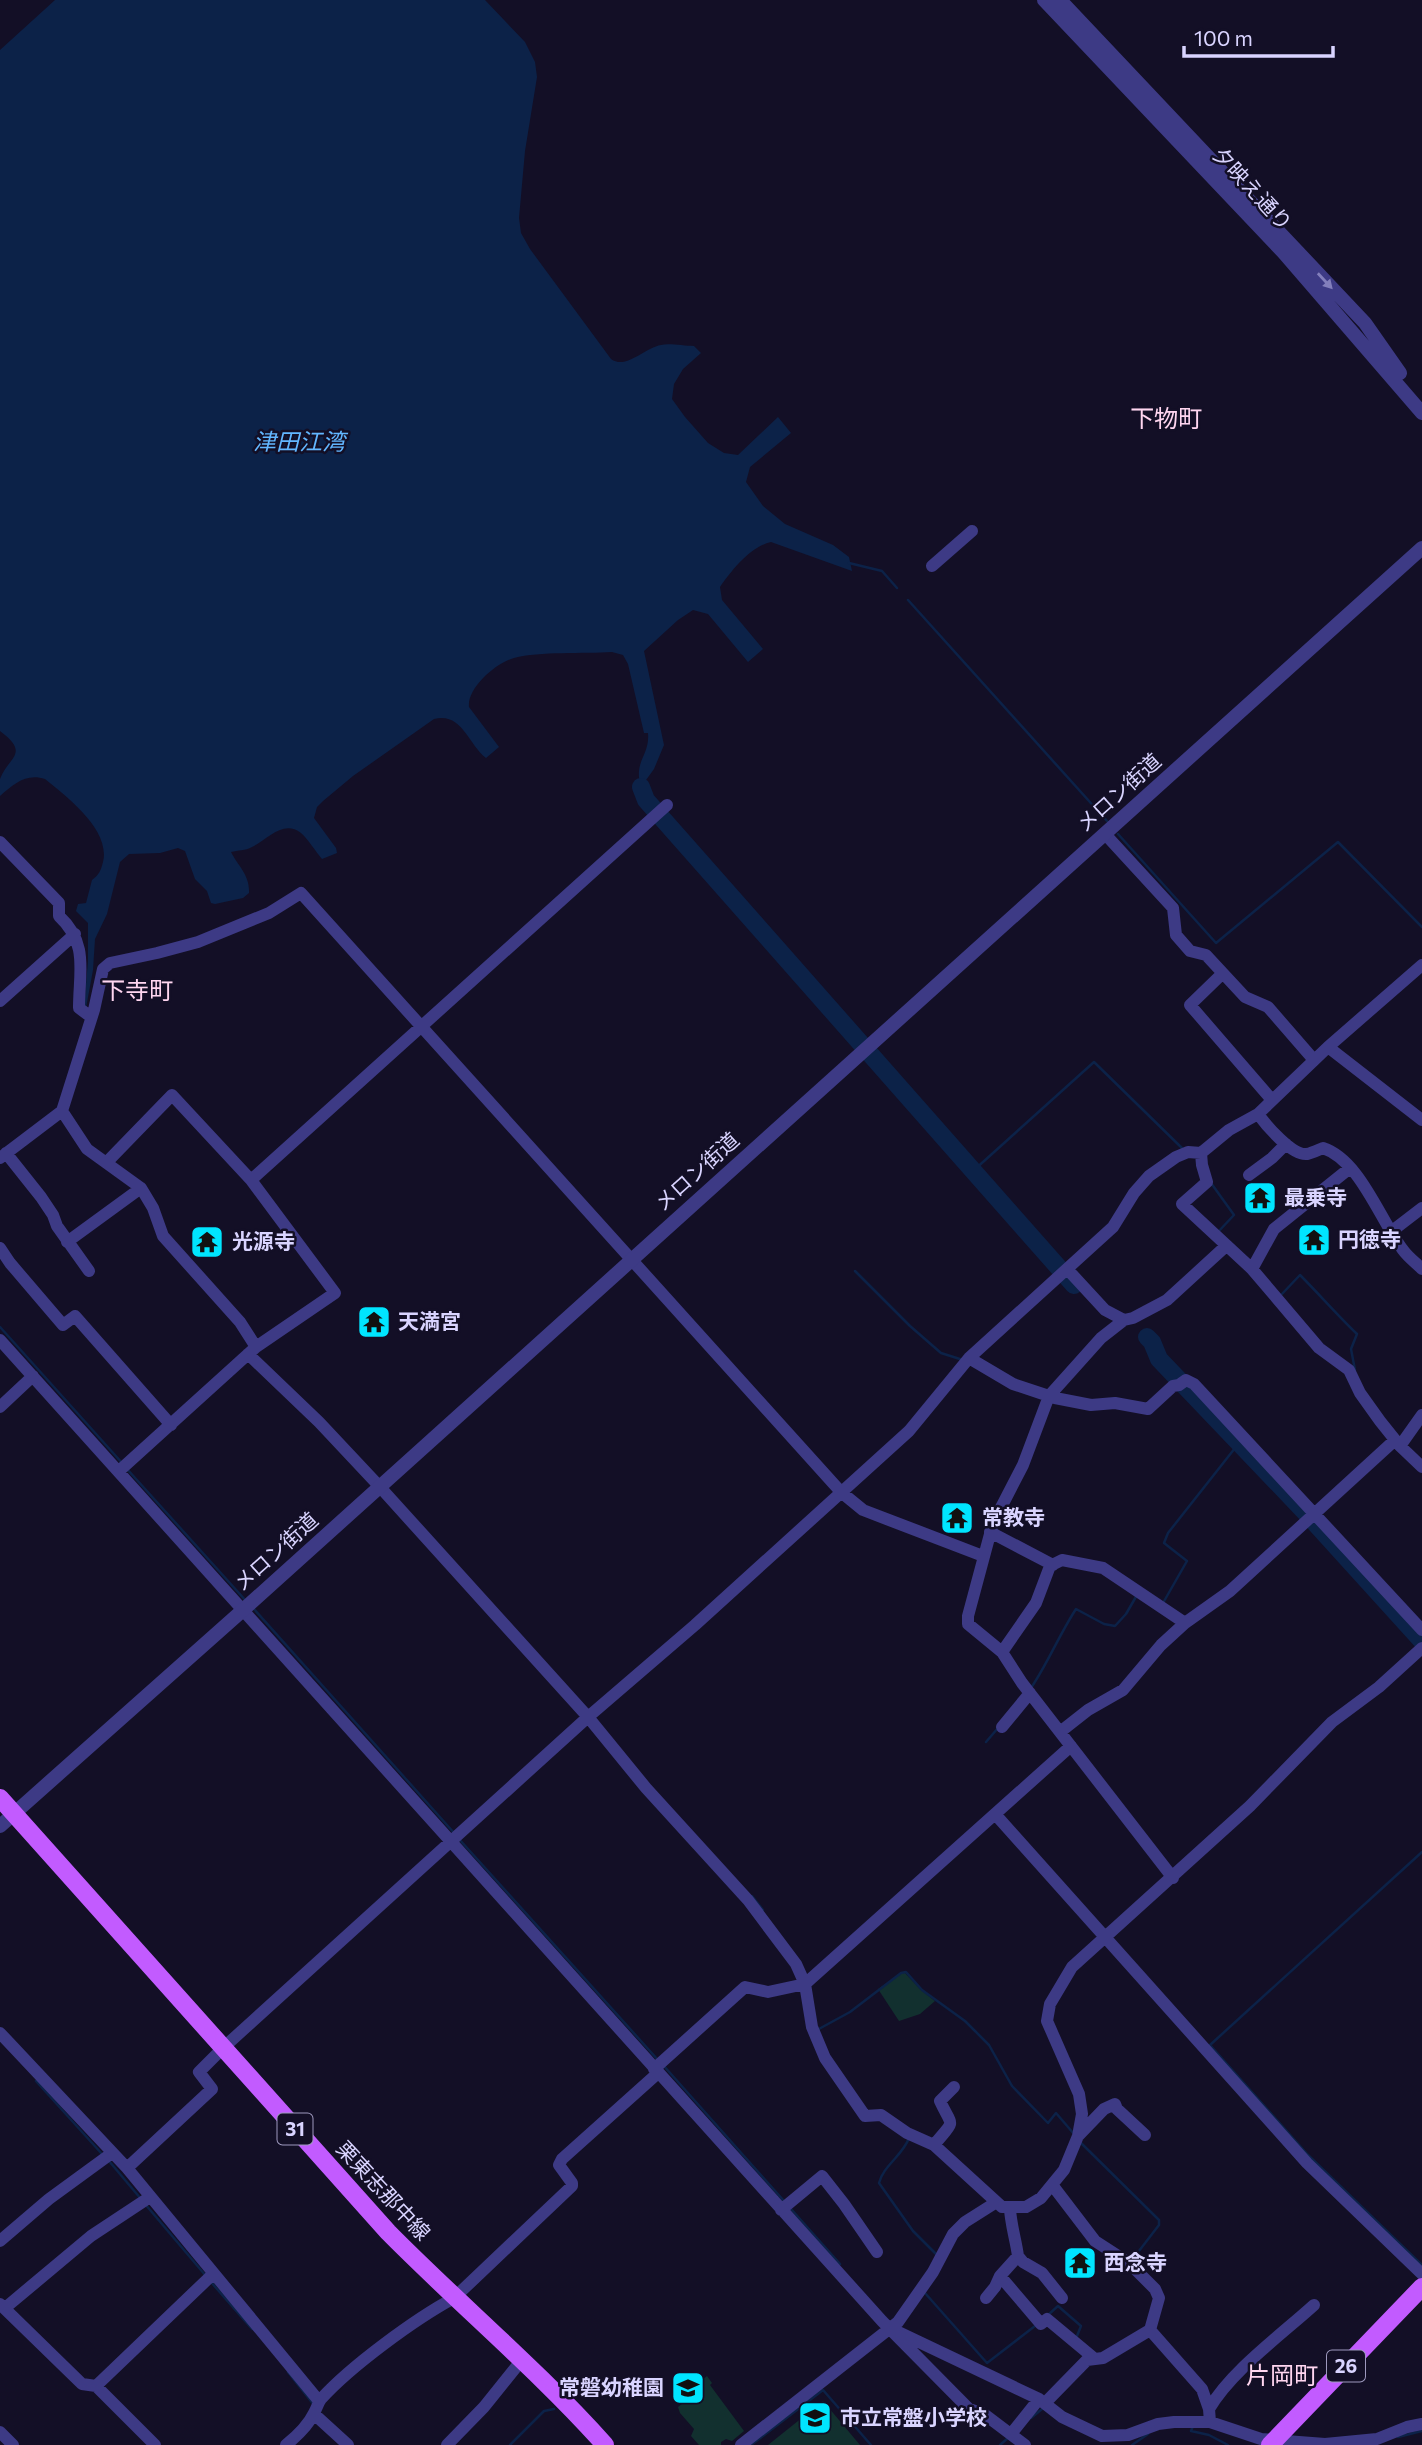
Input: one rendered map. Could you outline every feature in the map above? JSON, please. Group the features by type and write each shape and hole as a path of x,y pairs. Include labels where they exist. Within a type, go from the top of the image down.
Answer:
{"main road":[{"name":"栗東志那中線","path":"0,1798 388,2232 454,2298 562,2398 605,2445"},
{"name":"26","path":"1273,2442 1422,2287"}],"street":[{"name":"夕映え通り","path":"1044,0 1283,252 1422,413"},
{"name":"夕映え通り","path":"1060,0 1364,323 1422,403"},
{"path":"932,566 972,531"},
{"name":"メロン街道","path":"0,1826 248,1606 1422,548"},
{"path":"251,1180 667,805"},
{"path":"1105,834 1173,908 1176,935 1190,951 1206,956 1245,997 1268,1007 1314,1060"},
{"path":"0,842 59,903 59,916 75,934 80,951 79,1008 91,1017"},
{"path":"89,1271 67,1242 41,1198 3,1156 62,1111 103,969 110,963 198,942 269,913 301,893 841,1492 863,1510 983,1556"},
{"path":"0,1001 75,934"},
{"path":"127,2168 212,2089 199,2072 588,1717 695,1625 909,1431 970,1358 1113,1227 1134,1193 1155,1170 1188,1152 1201,1153 1223,1135 1258,1114 1328,1047 1422,965"},
{"path":"1222,974 1190,1005 1272,1100"},
{"path":"1328,1047 1422,1120"},
{"path":"107,1162 172,1095 251,1180 335,1293 252,1350 124,1467"},
{"path":"62,1111 87,1149 141,1188 153,1208 163,1236 240,1322 252,1350 588,1717 646,1788 748,1900 796,1964 805,1984 811,2027 825,2058 865,2116 881,2115 907,2133 934,2145 1002,2207 1026,2207 1053,2186 1067,2163 1078,2136 1082,2114 1079,2094 1047,2021 1047,2014 1058,1988 1072,1967 1250,1806 1332,1722 1379,1687 1422,1648"},
{"path":"1258,1114 1286,1144 1299,1153 1306,1154 1323,1148 1333,1151 1350,1168 1403,1250 1422,1269"},
{"path":"1249,1175 1286,1144"},
{"path":"1201,1153 1207,1182 1182,1205 1251,1269 1319,1348 1349,1370 1360,1393 1398,1443 1422,1467"},
{"path":"1251,1269 1274,1229 1350,1168"},
{"path":"67,1242 141,1188"},
{"path":"1392,1231 1422,1208"},
{"path":"1173,1878 1070,1746 1002,1652 968,1624 990,1532 998,1510 1009,1495 1023,1465 1049,1396 1101,1338 1124,1320 1167,1300 1226,1246"},
{"path":"0,1248 63,1325 75,1316 171,1425"},
{"path":"1065,1272 1105,1310 1124,1320"},
{"path":"0,1340 124,1467 891,2329 969,2409 984,2414 1025,2445"},
{"path":"970,1358 1013,1384 1049,1396 1090,1405 1115,1403 1148,1409 1173,1386 1186,1380 1194,1384 1311,1517 1422,1630"},
{"path":"0,1407 33,1376"},
{"path":"1060,1732 1087,1710 1122,1690 1161,1645 1185,1623 1230,1591 1398,1443 1422,1415"},
{"path":"990,1532 1053,1565"},
{"path":"1002,1652 1037,1604 1050,1566 1062,1560 1103,1568 1185,1623"},
{"path":"1002,1727 1030,1692"},
{"path":"286,2445 302,2431 316,2408 340,2381 435,2308 454,2298 572,2186 560,2169 562,2159 745,1987 768,1992 805,1984 1070,1746"},
{"path":"995,1814 1307,2163 1422,2274"},
{"path":"0,2033 127,2168 348,2445"},
{"path":"934,2145 950,2125 951,2117 940,2101 954,2087"},
{"path":"1078,2136 1104,2109 1115,2104 1145,2135"},
{"path":"0,2241 48,2199 112,2153"},
{"path":"785,2207 822,2176 877,2252"},
{"path":"1012,2434 1042,2401 1087,2360 1103,2358 1150,2330 1159,2298 1156,2289 1129,2263 1095,2241 1053,2186"},
{"path":"150,2197 91,2236 2,2306 82,2384 96,2386 155,2445"},
{"path":"741,2445 891,2329 933,2272 953,2234 965,2222 995,2203"},
{"path":"1010,2207 1018,2256 1042,2273 1062,2298"},
{"path":"986,2298 1000,2276 1018,2256"},
{"path":"96,2386 213,2274"},
{"path":"1000,2276 1041,2324 1047,2319 1095,2359"},
{"path":"1210,2415 1217,2394 1314,2305"},
{"path":"891,2329 1042,2401 1080,2426 1114,2441 1158,2424 1210,2415 1242,2434 1273,2442 1380,2442 1407,2427 1422,2424"},
{"path":"1150,2330 1202,2389 1210,2415"},
{"path":"447,2445 521,2361"},
{"path":"0,2432 13,2445"}],"green space":[{"path":"905,1973 935,2001 920,2014 899,2021 878,1989"},
{"path":"707,2376 712,2383 710,2385 744,2431 732,2441 726,2439 721,2442 721,2445 699,2445 691,2436 694,2429 678,2407 683,2403 680,2399"},
{"name":"市立常盤小学校","path":"823,2401 860,2445 768,2445"}],"water":[{"name":"津田江湾","path":"55,0 485,0 525,42 535,62 537,77 525,151 519,218 521,233 530,249 611,359 623,362 664,344 694,346 701,353 683,369 674,384 672,399 708,443 724,453 738,455 778,417 791,433 750,467 746,482 763,506 785,524 833,545 849,557 852,571 771,542 763,545 742,560 720,587 722,600 763,649 748,662 708,614 693,610 644,651 664,745 654,769 641,787 639,771 647,747 648,733 644,733 628,664 623,655 612,652 524,656 507,661 491,671 478,684 470,700 469,707 499,747 486,758 458,725 444,718 434,719 353,776 317,807 314,818 337,853 322,859 301,833 294,829 282,829 258,844 231,852 246,876 249,893 243,898 215,904 211,903 207,891 195,879 185,851 178,848 160,853 129,854 120,862 107,914 95,939 86,1008 88,923 76,911 78,904 86,903 92,880 103,862 104,850 100,838 85,815 45,779 26,779 0,796 0,779 16,750 0,731 0,50"}],"waterway":[{"path":"849,563 882,571 897,588"},
{"path":"908,600 1107,821"},
{"path":"641,787 646,800 1074,1285"},
{"path":"1118,834 1216,943 1338,842 1422,927"},
{"path":"973,1171 1094,1062 1184,1150"},
{"path":"1211,1183 1234,1215 1218,1232"},
{"path":"855,1271 941,1353 963,1360"},
{"path":"1281,1295 1300,1275 1357,1334 1351,1349 1355,1370"},
{"path":"0,1327 123,1464"},
{"path":"1147,1337 1159,1359 1305,1512 1422,1641"},
{"path":"1163,1603 1187,1561 1164,1543 1168,1533 1239,1443"},
{"path":"127,1469 247,1602"},
{"path":"1031,1688 1076,1609 1104,1624 1115,1626 1137,1595"},
{"path":"254,1609 455,1834"},
{"path":"986,1742 998,1728"},
{"path":"459,1839 658,2060"},
{"path":"1422,1852 1210,2045 1308,2155 1422,2265"},
{"path":"752,1896 763,1910"},
{"path":"817,2030 850,2012 906,1972 922,1990 965,2021 989,2045 1012,2086 1048,2123 1056,2113 1074,2134"},
{"path":"663,2065 784,2201"},
{"path":"36,2081 102,2154"},
{"path":"909,2138 879,2183 913,2231 938,2256"},
{"path":"1080,2142 1159,2220 1159,2225 1132,2260"},
{"path":"109,2161 141,2199"},
{"path":"145,2204 206,2276"},
{"path":"791,2209 840,2264"},
{"path":"211,2282 252,2329"},
{"path":"925,2293 987,2363 1035,2326"},
{"path":"1048,2315 1058,2306 1081,2326 1077,2336"},
{"path":"288,2372 314,2405"},
{"path":"751,2445 823,2390 871,2445"},
{"path":"510,2445 544,2411 554,2409"},
{"path":"1031,2418 1042,2409"},
{"path":"1193,2426 1191,2431 1209,2435 1228,2445"},
{"path":"1398,2437 1422,2431"},
{"path":"1132,2445 1148,2434"},
{"path":"1000,2445 1008,2438"}],"place":[{"name":"最乗寺","path":"1260,1198"},
{"name":"円徳寺","path":"1314,1240"},
{"name":"光源寺","path":"207,1242"},
{"name":"天満宮","path":"374,1322"},
{"name":"常教寺","path":"957,1518"},
{"name":"西念寺","path":"1080,2263"},
{"name":"常磐幼稚園","path":"688,2388"},
{"name":"市立常盤小学校","path":"815,2418"}],"district":[{"name":"下物町","path":"1166,419"},
{"name":"下寺町","path":"137,991"},
{"name":"片岡町","path":"1282,2376"}]}
